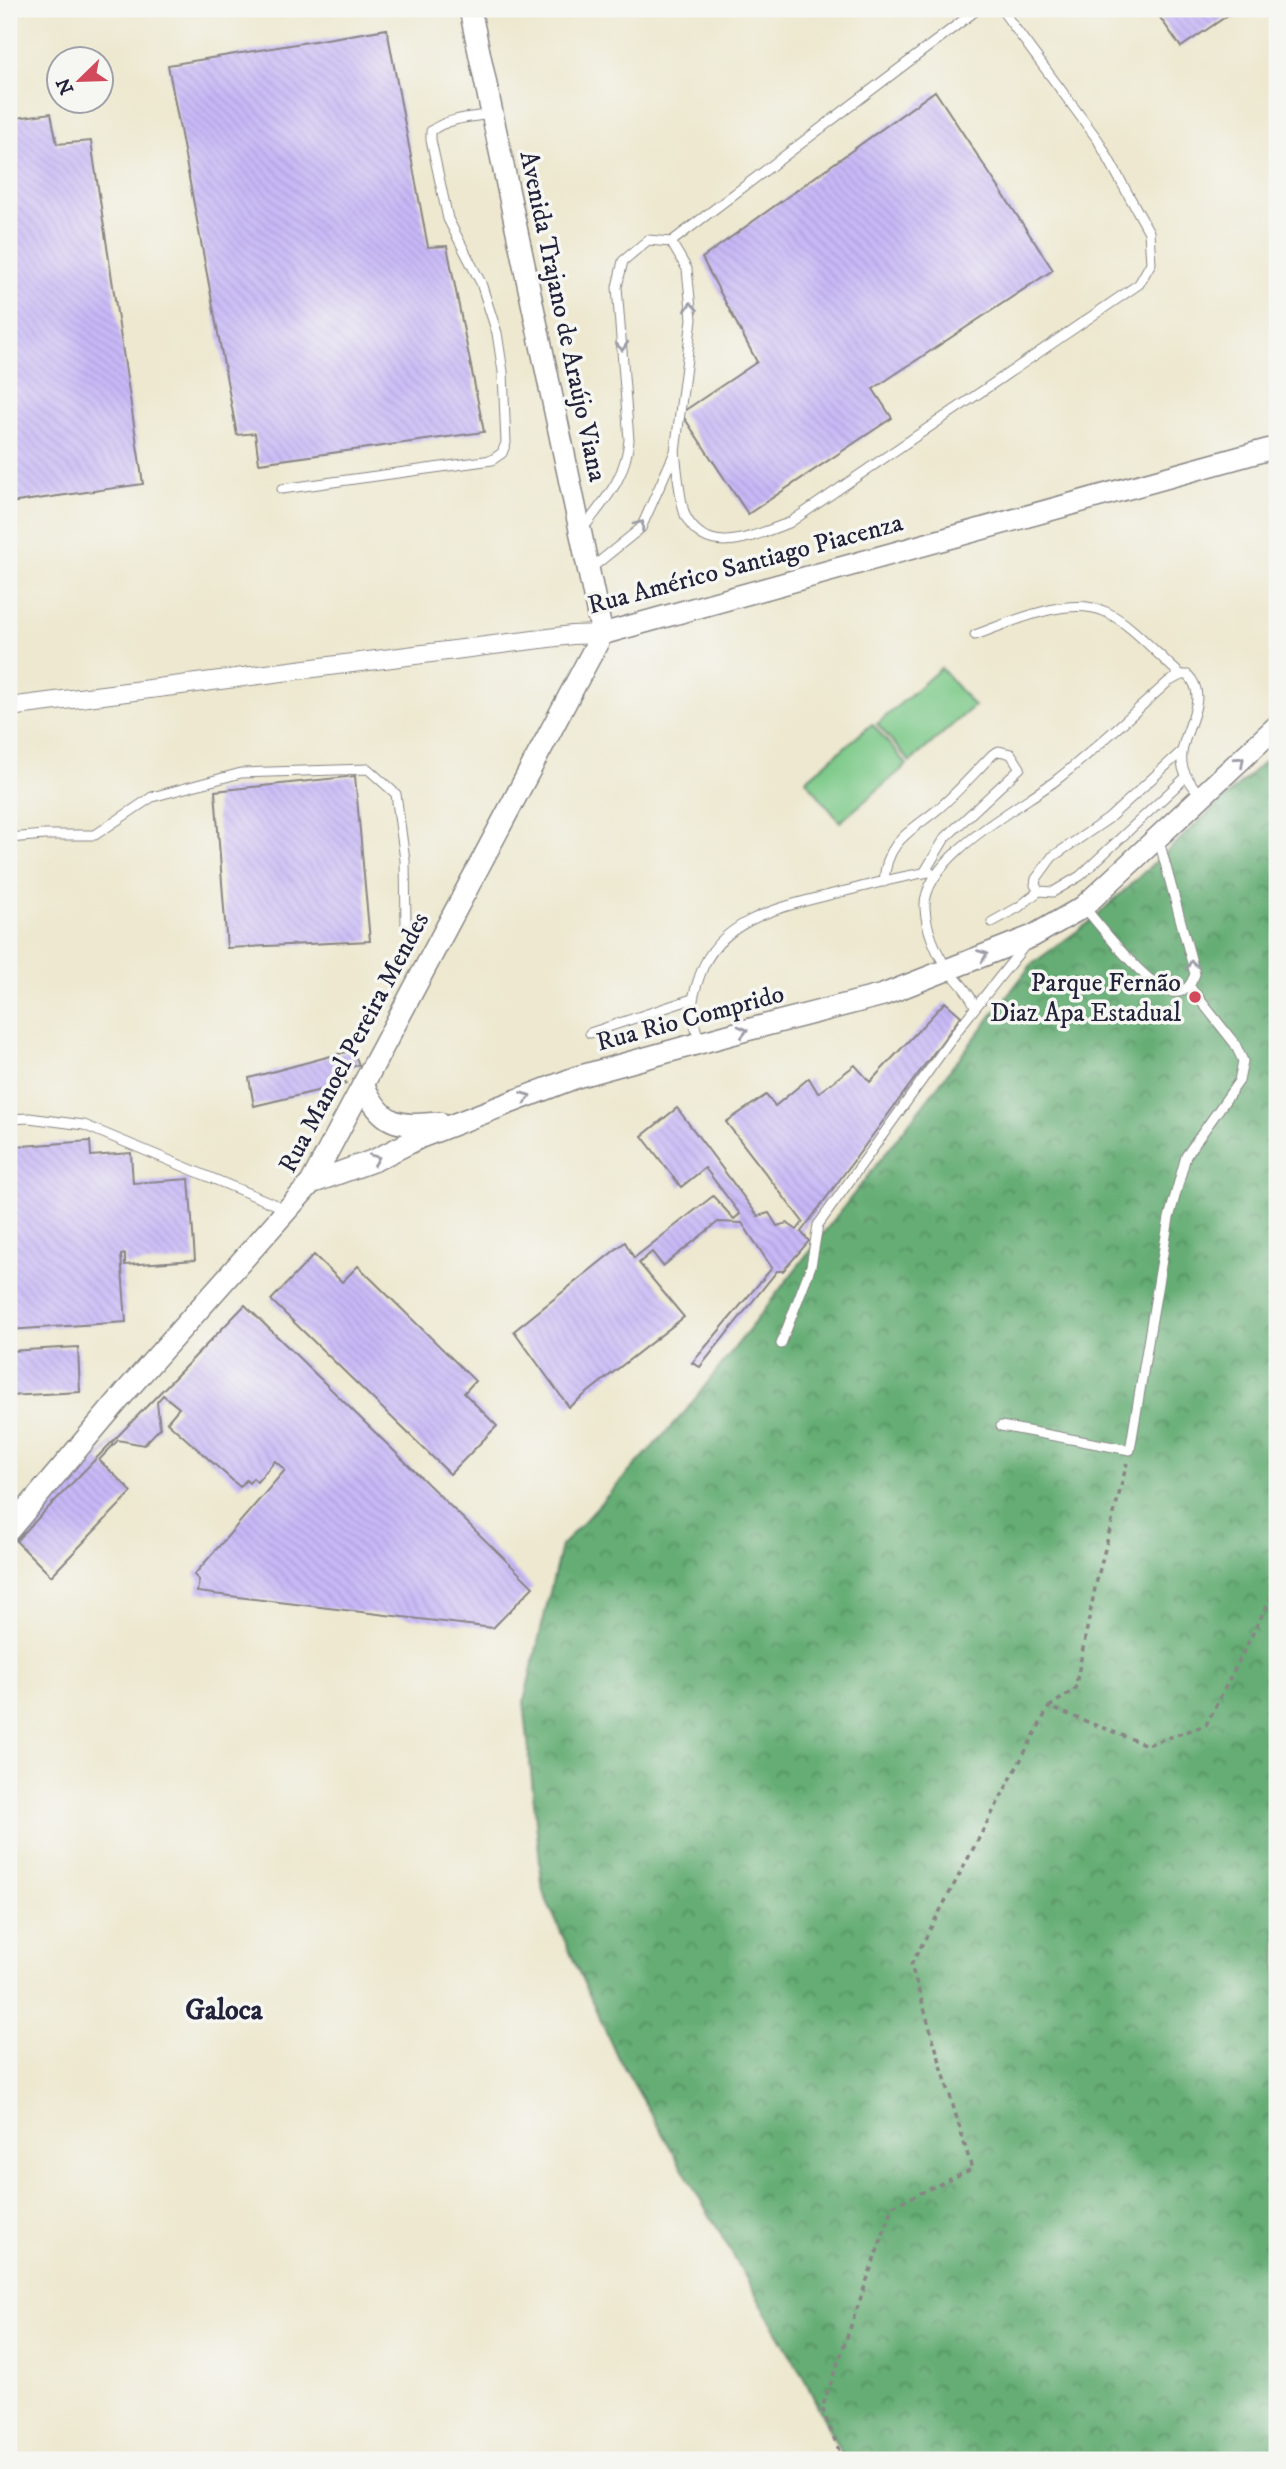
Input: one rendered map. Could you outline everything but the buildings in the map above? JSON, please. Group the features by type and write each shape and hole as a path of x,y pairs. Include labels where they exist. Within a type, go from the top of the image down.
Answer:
{"street":[{"name":"Avenida Trajano de Araújo Viana","path":"470,9 603,634"},
{"name":"Rua Américo Santiago Piacenza","path":"9,707 572,635 603,634 1277,447"},
{"name":"Rua Manoel Pereira Mendes","path":"9,1530 128,1389 311,1184 603,634"},
{"name":"Rua Rio Comprido","path":"311,1184 375,1160 421,1137 578,1077 883,995 1033,936 1083,906 1277,726"},
{"path":"363,1085 374,1107 382,1115 399,1124 462,1121"}],"lane":[{"path":"581,531 620,479 627,460 629,440 617,287 623,261 648,240 671,242 978,9"},
{"path":"675,452 686,517 705,537 730,542 789,523 1139,284 1151,263 1149,232 1098,140 1001,9"},
{"path":"282,489 492,460 502,453 506,443 503,372 497,333 481,282 448,219 431,140 431,131 437,126 454,120 492,114"},
{"path":"589,570 641,528 675,452 692,319 687,269 671,242"},
{"path":"975,635 1035,614 1074,605 1092,607 1118,619 1181,675"},
{"path":"975,1006 957,977 948,970 929,932 925,905 930,884 964,844 1055,780 1168,682 1181,675 1188,675 1193,680 1198,697 1182,751 1182,765 1186,776 1202,796"},
{"path":"884,882 889,854 901,839 937,809 993,754 999,751 1011,754 1020,768 945,838 924,873"},
{"path":"1039,891 1035,879 1052,857 1108,819 1182,751"},
{"path":"9,838 95,835 152,797 241,772 368,769 396,794 405,860 405,925"},
{"path":"992,922 1019,907 1039,891 1053,892 1080,876 1186,776"},
{"path":"1083,906 1138,968 1169,992 1180,992 1190,987 1195,974 1158,836"},
{"path":"700,1043 692,1017 692,999 704,963 721,940 740,925 776,908 939,871"},
{"path":"781,1344 811,1266 818,1225 975,1006 1033,936"},
{"path":"1001,1426 1130,1450 1169,1218 1186,1156 1239,1081 1243,1061 1235,1044 1190,987"},
{"path":"590,1033 692,999"},
{"path":"9,1119 29,1118 84,1125 288,1210"}],"path":[{"path":"843,2460 822,2407 892,2206 972,2169 911,1965 1049,1707 1075,1689 1095,1588 1130,1450"},
{"path":"1049,1707 1147,1745 1206,1725 1277,1586"}],"green space":[{"path":"941,668 974,706 910,762 877,724"},
{"path":"872,724 907,765 840,822 806,780"},
{"path":"1277,750 1277,2460 844,2460 804,2378 614,2050 543,1892 524,1701 561,1546 684,1413 1032,964 1091,921"}],"place":[{"name":"Parque Fernão Diaz Apa Estadual","path":"1195,997"}],"district":[{"name":"Galoca","path":"224,2009"}]}
